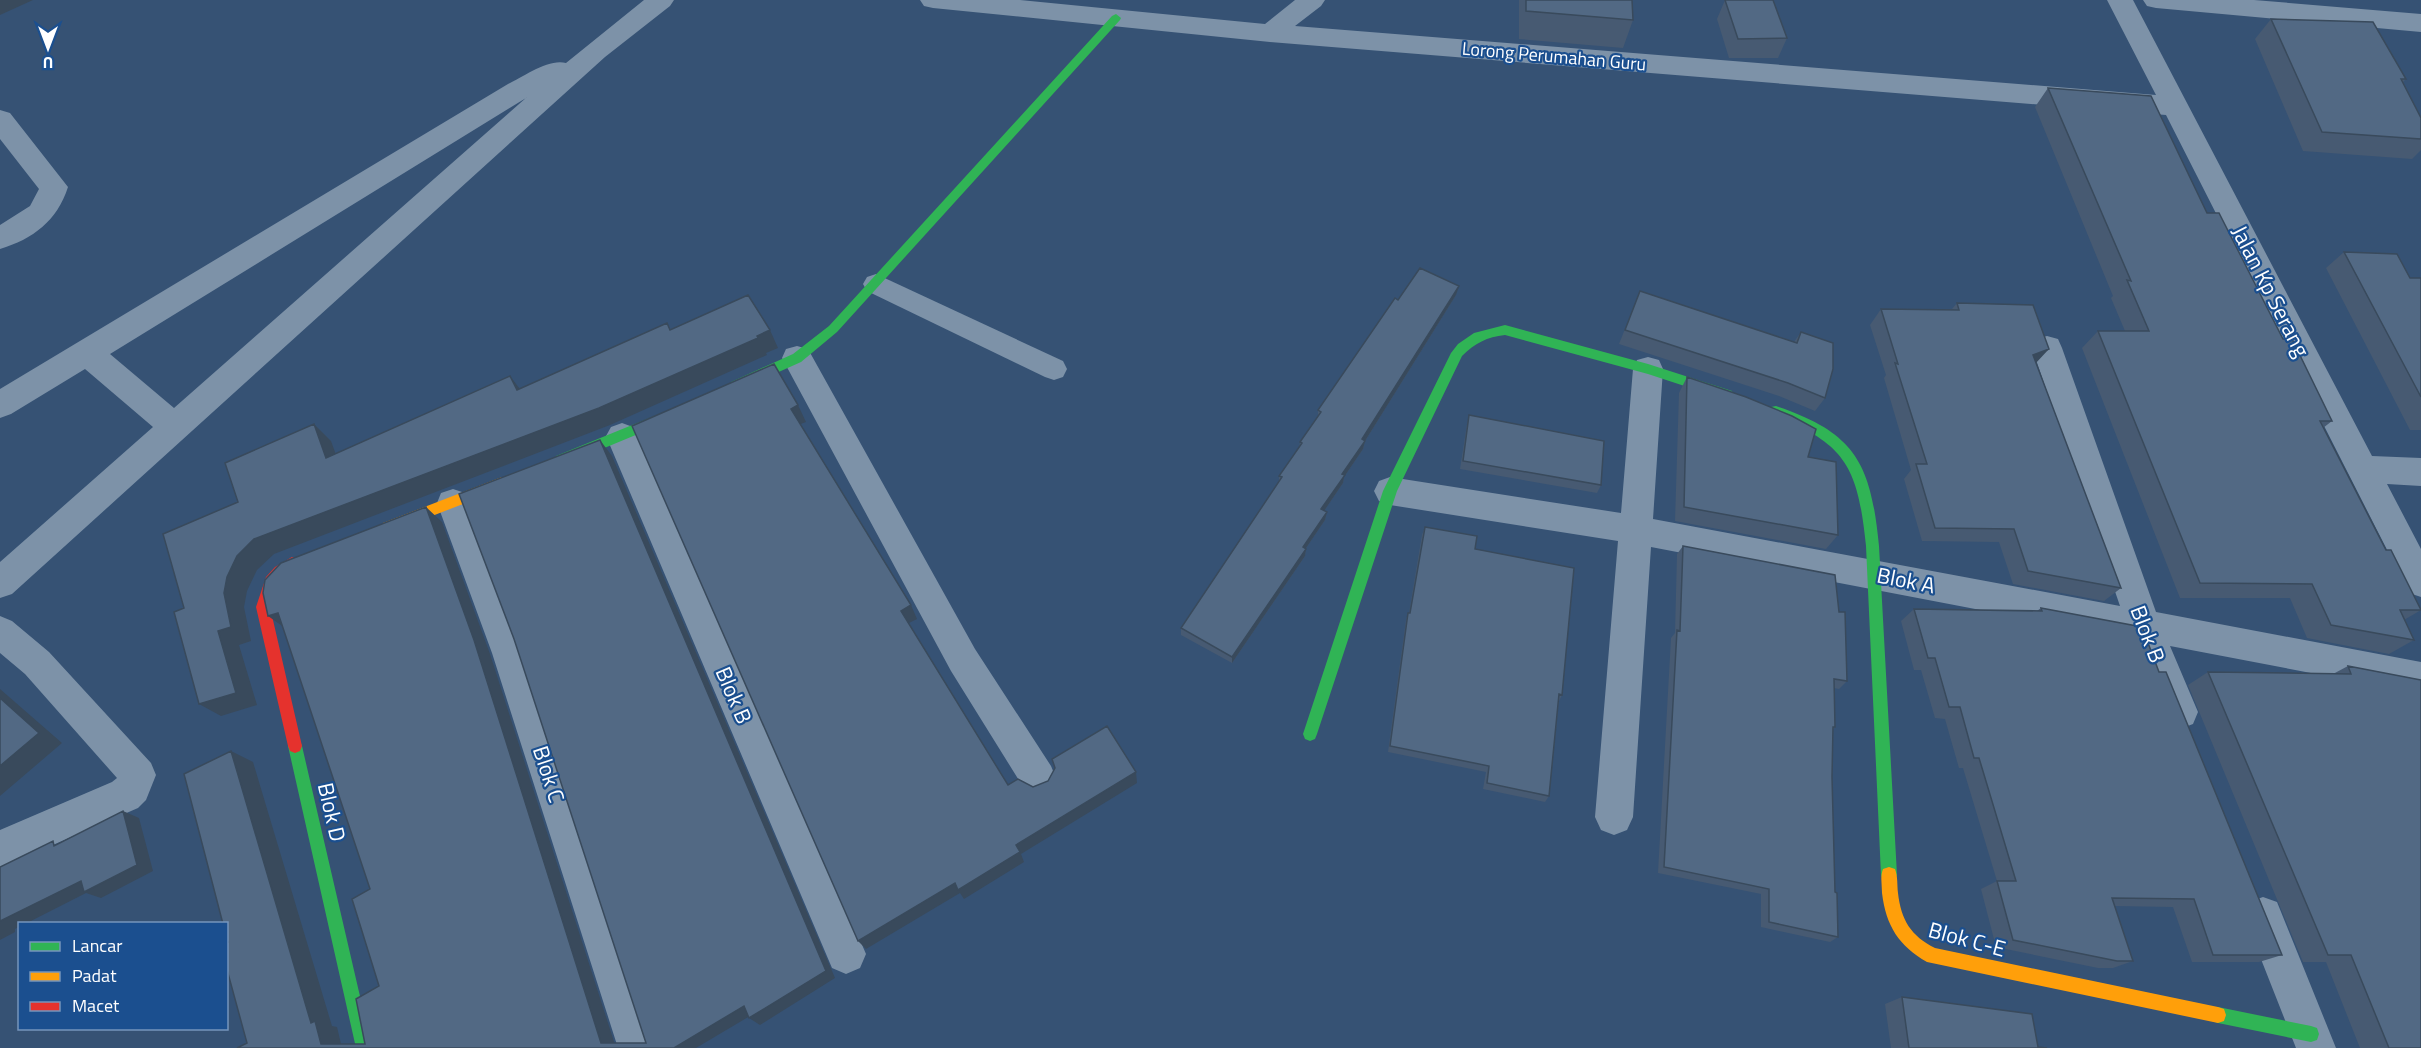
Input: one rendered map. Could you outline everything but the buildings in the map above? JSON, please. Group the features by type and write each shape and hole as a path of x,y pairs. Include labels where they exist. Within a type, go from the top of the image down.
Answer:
{"street":[{"path":"0,583 596,51 661,0"},
{"name":"Lorong Perumahan Guru","path":"933,0 1270,33 2175,106"},
{"path":"1270,33 1312,0"},
{"name":"Jalan Kp Serang","path":"2120,0 2421,582"},
{"path":"2156,0 2421,23"},
{"path":"721,392 797,358 833,329 1116,18"},
{"path":"0,405 517,91 596,51"},
{"path":"0,120 54,187 51,200 37,218 0,238"},
{"path":"1310,734 1390,490 1457,353 1467,342 1485,331 1505,330 1648,369 1736,398"},
{"name":"Blok B","path":"2047,348 2144,626 2189,736"},
{"path":"87,352 175,428"},
{"path":"797,358 963,660 1038,778"},
{"path":"1614,817 1648,369"},
{"name":"Blok C-E","path":"1758,405 1791,416 1826,436 1850,457 1863,482 1868,507 1873,574 1890,899 1894,920 1903,939 1916,949 1933,956 2314,1041"},
{"path":"548,465 688,407"},
{"name":"Blok B","path":"622,436 846,954"},
{"path":"2363,469 2421,472"},
{"path":"376,532 516,477"},
{"name":"Blok A","path":"1390,490 1637,530 2421,678"},
{"name":"Blok C","path":"453,503 509,653 638,1048"},
{"name":"Blok D","path":"302,559 286,566 274,576 264,596 263,607 364,1048"},
{"path":"0,632 37,663 138,775 133,787 125,795 0,849"},
{"path":"2253,891 2314,1041"}],"lane":[{"path":"876,284 1054,369"}],"traffic: fast":[{"path":"735,386 797,358 833,329 1116,18"},
{"path":"1310,734 1390,491 1457,353 1467,343 1478,336 1505,330 1648,369 1727,395"},
{"path":"1776,411 1818,431 1846,452 1860,478 1866,499 1873,546 1889,875"},
{"path":"561,460 674,413"},
{"path":"295,746 364,1048"},
{"path":"2218,1015 2311,1034"}],"traffic: slow":[{"path":"388,527 502,483"},
{"path":"1889,875 1891,902 1897,924 1910,942 1933,956 2218,1015"}],"traffic: jam":[{"path":"292,563 271,581 263,607 295,746"}]}
